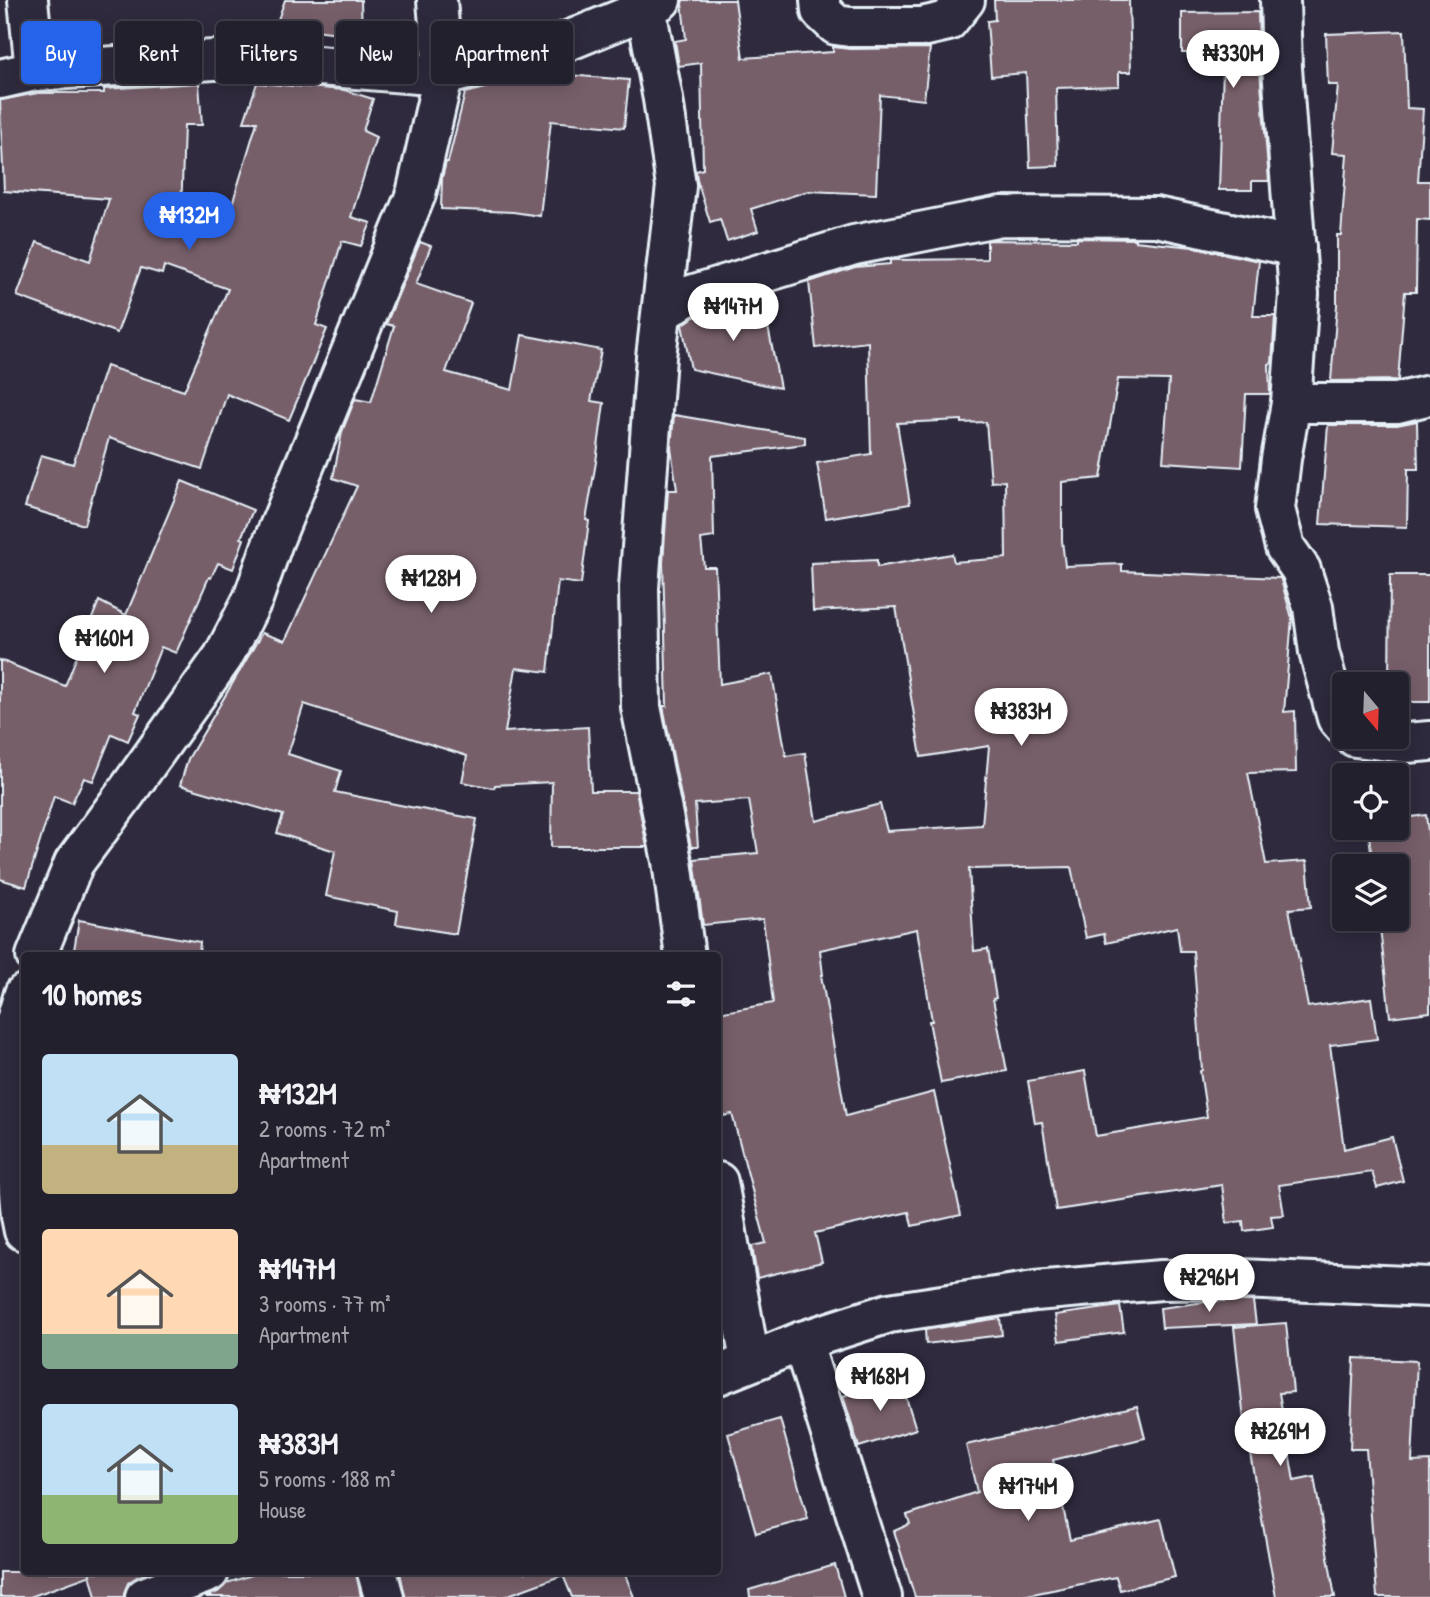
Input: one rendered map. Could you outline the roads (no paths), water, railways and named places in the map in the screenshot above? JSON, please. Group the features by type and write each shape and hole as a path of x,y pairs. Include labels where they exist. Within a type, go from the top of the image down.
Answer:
{"street":[{"path":"28,0 17,75 230,59 431,75"},
{"path":"437,0 439,21"},
{"path":"820,0 821,11 836,26 922,27 948,21 965,0"},
{"path":"1280,0 1282,68 1299,294 1291,403 1275,509 1285,547 1301,570 1313,607 1319,652 1332,701"},
{"path":"573,38 654,4 676,186 656,357 639,588 641,707 672,861 684,952"},
{"path":"38,952 74,863 223,657 253,599 273,542 416,194 441,84"},
{"path":"662,312 685,297 854,246 1001,216 1156,217 1296,247"},
{"path":"1291,403 1397,403 1430,395"},
{"path":"1409,743 1430,741"},
{"path":"21,1004 13,1031 11,1102 21,1216"},
{"path":"721,1217 734,1368 802,1341 889,1313 1035,1291 1161,1280 1241,1279 1430,1287"},
{"path":"802,1341 882,1597"},
{"path":"164,1588 201,1575"},
{"path":"378,1575 384,1597"}]}
